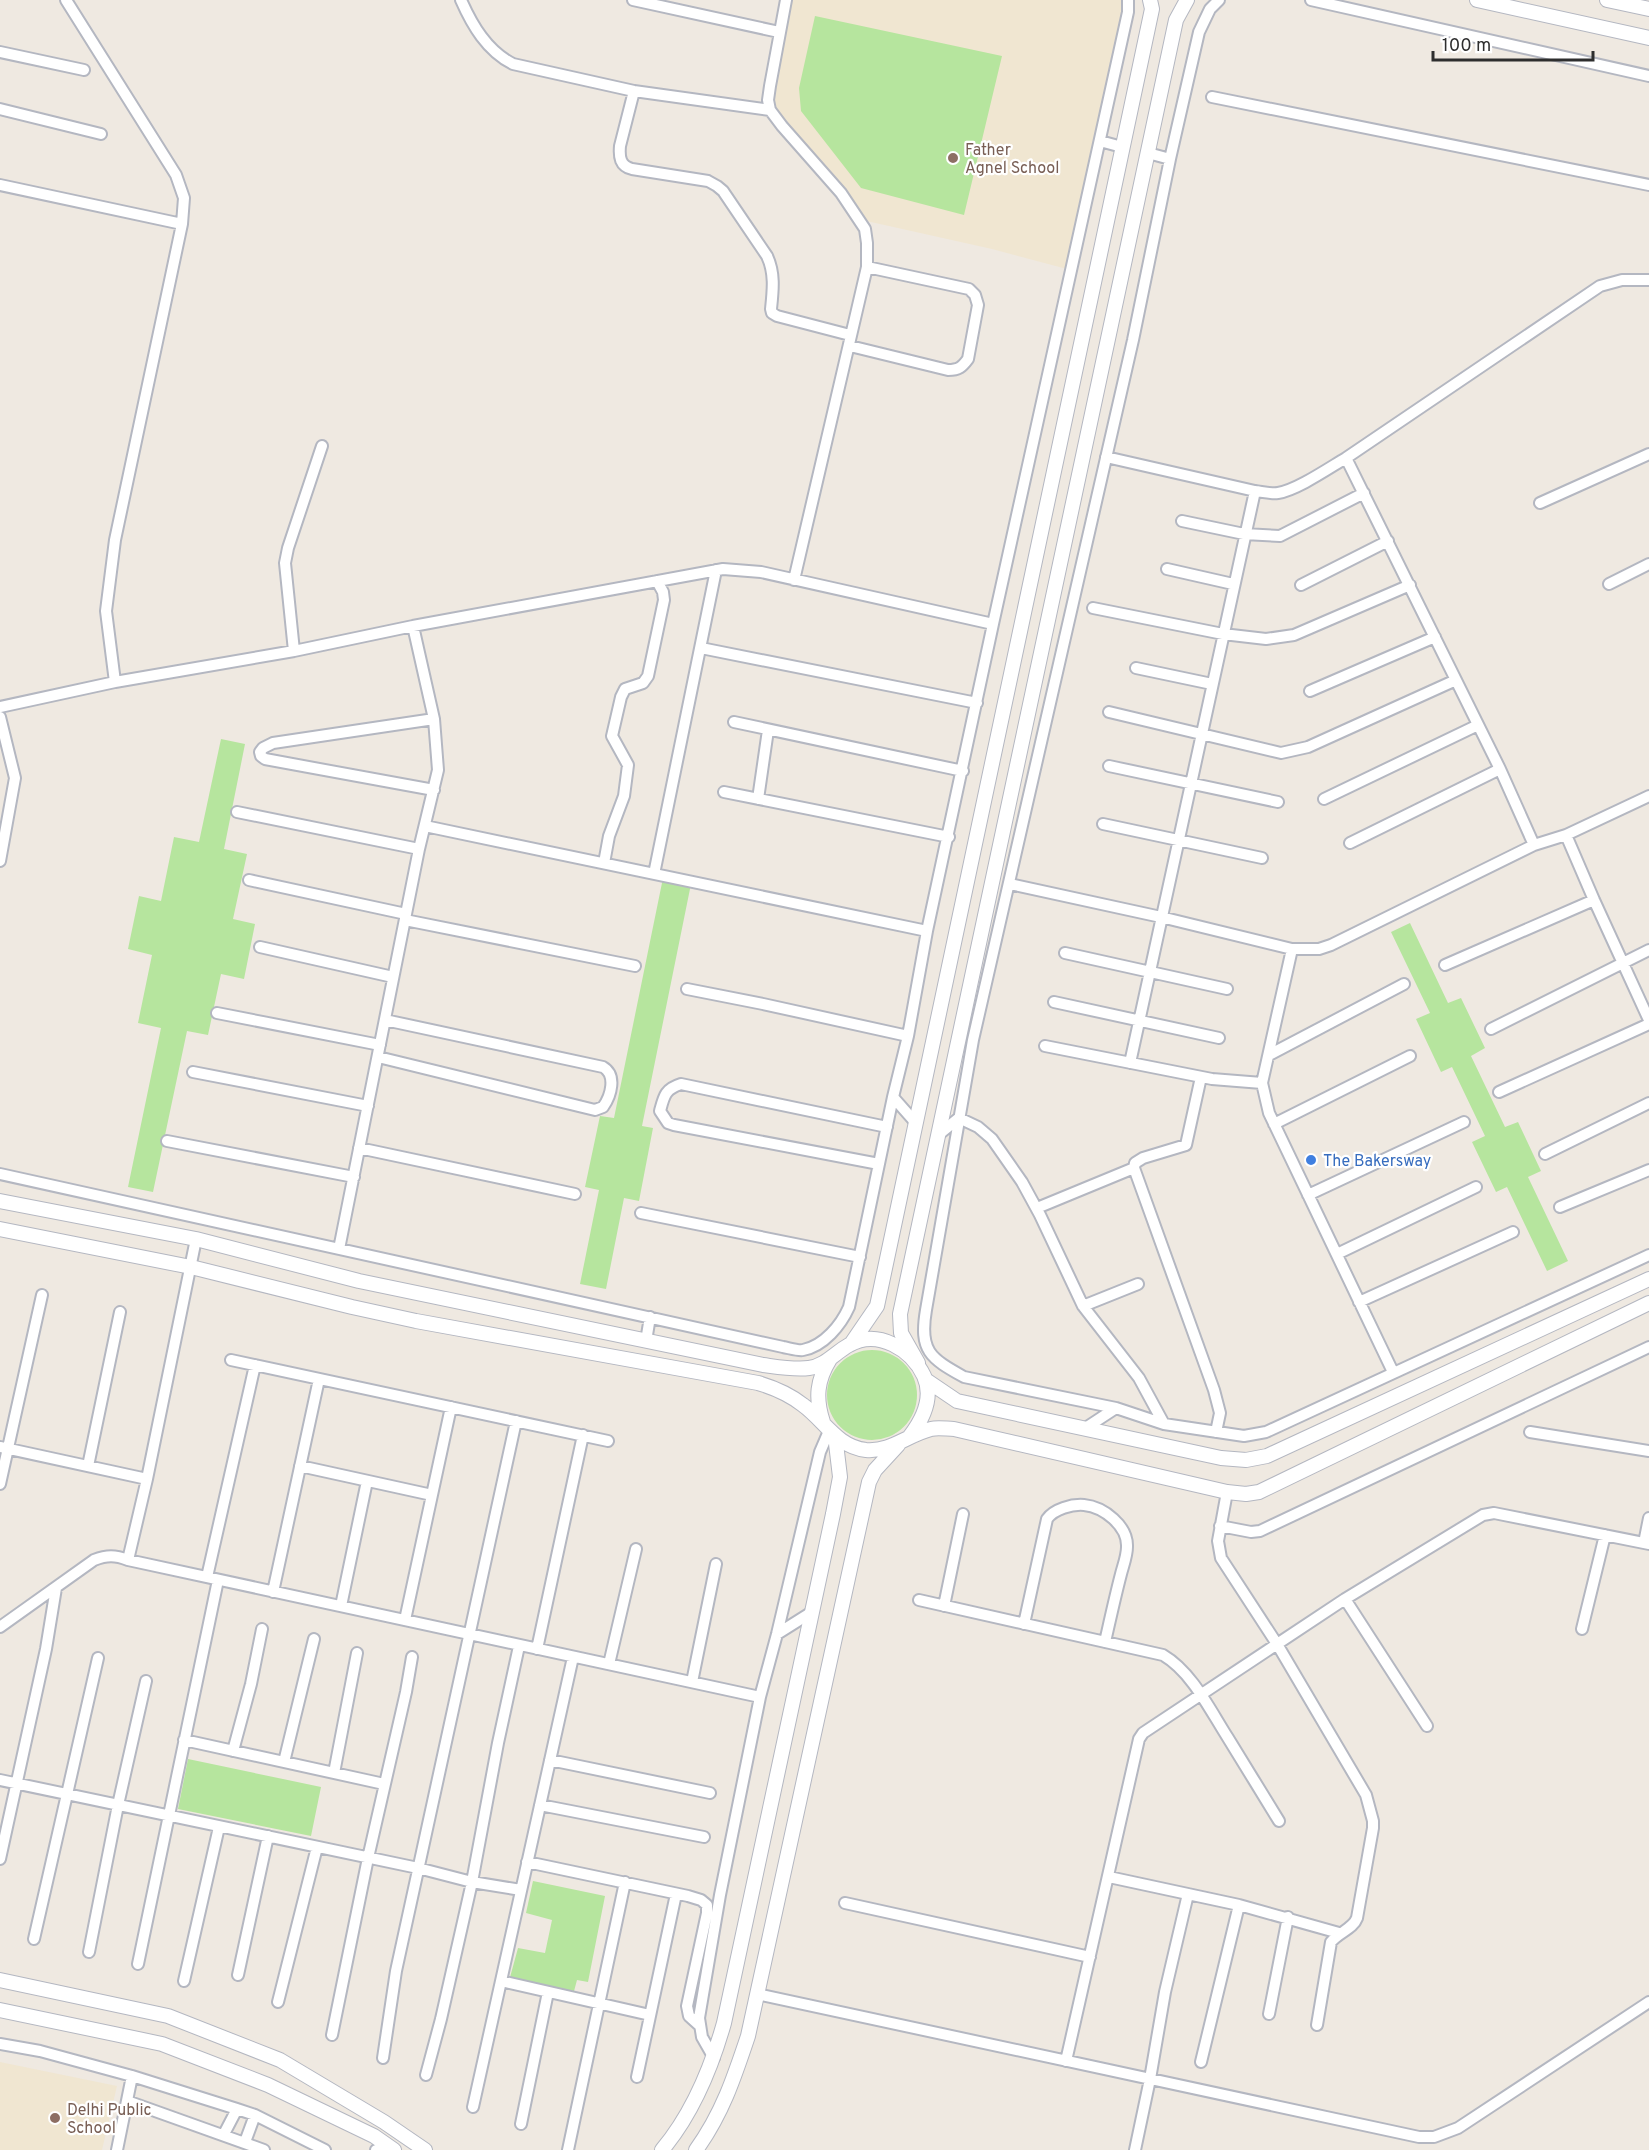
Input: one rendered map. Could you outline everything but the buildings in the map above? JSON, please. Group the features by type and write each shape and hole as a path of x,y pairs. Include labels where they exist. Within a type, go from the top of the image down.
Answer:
{"street":[{"path":"66,0 176,175 184,198 182,224 116,540 108,591 106,611 115,682"},
{"path":"461,0 477,32 507,61 520,66 634,91 770,110"},
{"path":"633,0 779,32"},
{"path":"786,0 770,86 768,100 770,110 841,193 865,229 867,243 867,267 794,580"},
{"path":"0,1174 802,1350 820,1342 844,1318 849,1307 908,1036 927,931 1128,12 1128,0"},
{"path":"851,1344 877,1306 1152,9 1150,0"},
{"path":"696,2150 714,2125 732,2086 748,2036 869,1482 875,1470 922,1420 928,1401 926,1380 901,1333 900,1314 1176,20 1186,0"},
{"path":"1219,0 1210,9 1199,32 1133,340 973,1040 924,1319 924,1341 931,1354 943,1366 963,1377 1116,1408 1164,1424 1244,1436 1266,1432 1649,1255"},
{"path":"1311,0 1649,76"},
{"path":"1477,0 1648,38"},
{"path":"1607,0 1649,9"},
{"path":"0,52 84,70"},
{"path":"634,91 620,146 621,163 626,168 708,181 723,190 771,265 773,274 772,313 850,341 948,370 957,370 963,366 968,358 978,304 975,295 969,289 867,267"},
{"path":"1212,97 1649,185"},
{"path":"0,110 101,134"},
{"path":"1100,141 1122,147"},
{"path":"1148,153 1170,159"},
{"path":"0,185 182,224"},
{"path":"1106,457 1255,491 1281,493 1346,458 1600,286 1622,280 1649,280"},
{"path":"294,651 285,563 322,446"},
{"path":"1540,503 1649,454"},
{"path":"1346,458 1500,768 1534,845"},
{"path":"1130,1063 1152,972 1161,917 1180,841 1233,584 1255,491"},
{"path":"1182,521 1244,534 1280,536 1364,493"},
{"path":"1301,585 1388,541"},
{"path":"1609,584 1649,564"},
{"path":"0,707 115,682 294,651 414,626 723,569 761,572 993,624"},
{"path":"1167,569 1233,584"},
{"path":"654,874 716,570"},
{"path":"604,863 609,836 624,796 628,765 613,740 613,733 622,693 628,687 643,683 648,675 664,600 663,592 657,581"},
{"path":"1093,608 1223,634 1266,639 1294,635 1410,585"},
{"path":"339,1249 419,849 438,770 434,719 414,626"},
{"path":"1310,691 1435,637"},
{"path":"701,648 977,703"},
{"path":"1136,668 1212,684"},
{"path":"1109,712 1281,753 1308,747 1456,680"},
{"path":"0,717 15,778 0,861"},
{"path":"434,719 273,742 260,752 261,756 266,759 434,790"},
{"path":"734,723 963,771"},
{"path":"1324,799 1478,725"},
{"path":"758,799 768,730"},
{"path":"1109,766 1278,802"},
{"path":"1350,843 1500,768"},
{"path":"724,792 949,837"},
{"path":"1010,884 1292,949 1318,950 1534,845 1566,835 1649,796"},
{"path":"237,812 419,849"},
{"path":"1103,824 1262,858"},
{"path":"424,826 927,931"},
{"path":"1499,1092 1649,1022 1566,835"},
{"path":"249,880 405,917 635,966"},
{"path":"1445,965 1594,900"},
{"path":"260,947 393,977"},
{"path":"1292,949 1262,1083 1269,1113 1393,1372"},
{"path":"1491,1029 1649,950"},
{"path":"1065,953 1227,989"},
{"path":"1269,1055 1404,984"},
{"path":"687,989 908,1036"},
{"path":"1054,1002 1219,1038"},
{"path":"217,1013 380,1045"},
{"path":"378,1057 595,1110 603,1107 610,1092 610,1075 603,1067 385,1020"},
{"path":"1045,1046 1201,1077 1262,1083"},
{"path":"1274,1124 1410,1056"},
{"path":"193,1072 368,1106"},
{"path":"1201,1077 1186,1145 1143,1158 1135,1163 1134,1168 1214,1390 1220,1413 1216,1432"},
{"path":"879,1164 674,1125 668,1123 660,1110 665,1092 681,1084 887,1127"},
{"path":"893,1097 915,1122"},
{"path":"1545,1154 1649,1103"},
{"path":"938,1135 959,1118"},
{"path":"959,1118 978,1127 992,1139 1022,1182 1083,1306 1093,1321 1122,1353 1139,1378 1164,1424"},
{"path":"1308,1195 1464,1122"},
{"path":"167,1141 354,1177"},
{"path":"359,1148 575,1194"},
{"path":"1036,1208 1134,1168"},
{"path":"1560,1207 1649,1170"},
{"path":"1337,1254 1476,1187"},
{"path":"0,1201 195,1239 359,1281 763,1365 811,1368 830,1359 851,1344 869,1339 888,1341 904,1350 918,1363"},
{"path":"641,1213 860,1257"},
{"path":"0,1229 191,1267 416,1321 758,1383 783,1390 805,1406 847,1444 864,1450 882,1450 933,1428 954,1429 1227,1492 1246,1494 1259,1492 1649,1303"},
{"path":"1359,1302 1513,1232"},
{"path":"128,1560 147,1479 195,1239"},
{"path":"926,1380 957,1401 1221,1458 1246,1460 1267,1456 1649,1279"},
{"path":"1083,1306 1138,1284"},
{"path":"0,1484 4,1448 42,1295"},
{"path":"88,1466 120,1312"},
{"path":"646,1341 650,1317"},
{"path":"1220,1526 1251,1532 1260,1531 1649,1347"},
{"path":"662,2150 693,2105 714,2058 812,1612 840,1477 829,1430 819,1411 817,1393 821,1375 830,1359"},
{"path":"231,1360 608,1441"},
{"path":"138,1964 184,1740 212,1579 255,1365"},
{"path":"273,1592 319,1379"},
{"path":"405,1620 451,1407"},
{"path":"1084,1429 1116,1408"},
{"path":"383,2058 396,1971 516,1421"},
{"path":"714,2058 702,2037 699,2025 720,1895 760,1697 820,1452 829,1430"},
{"path":"1530,1432 1649,1451"},
{"path":"537,1649 582,1435"},
{"path":"4,1448 147,1479"},
{"path":"300,1466 432,1496"},
{"path":"341,1606 367,1481"},
{"path":"1227,1492 1218,1541 1221,1558 1276,1644 1366,1795 1371,1811 1373,1828 1358,1918 1356,1923 1339,1933 1331,1942 1317,2025"},
{"path":"1024,1624 1047,1519 1059,1510 1074,1506 1090,1506 1100,1510 1121,1527 1127,1547 1105,1642"},
{"path":"1066,2061 1109,1877 1138,1739 1143,1733 1345,1599 1483,1515 1494,1513 1647,1543 1649,1518"},
{"path":"944,1606 963,1514"},
{"path":"1582,1629 1605,1534"},
{"path":"609,1664 636,1549"},
{"path":"0,1627 94,1560 106,1556 117,1556 212,1579 760,1697"},
{"path":"692,1682 716,1564"},
{"path":"0,1859 46,1649 56,1588"},
{"path":"1345,1599 1426,1726"},
{"path":"919,1600 1162,1655 1170,1659 1201,1696 1279,1821"},
{"path":"777,1634 812,1612"},
{"path":"233,1751 251,1684 262,1629"},
{"path":"284,1762 314,1639"},
{"path":"426,2075 472,1882 519,1646"},
{"path":"334,1773 357,1653"},
{"path":"332,2035 412,1657"},
{"path":"473,2107 573,1657"},
{"path":"34,1939 98,1658"},
{"path":"89,1952 118,1805 146,1681"},
{"path":"184,1740 384,1784"},
{"path":"550,1760 710,1793"},
{"path":"0,1780 418,1868 472,1882 521,1890"},
{"path":"540,1805 704,1837"},
{"path":"184,1981 219,1827"},
{"path":"238,1976 267,1836"},
{"path":"278,2002 317,1847"},
{"path":"528,1862 701,1900 707,1905 687,2006 689,2016 699,2025"},
{"path":"1109,1877 1239,1905 1339,1933"},
{"path":"567,2150 625,1882"},
{"path":"637,2077 676,1894"},
{"path":"1135,2150 1165,1992 1188,1894"},
{"path":"845,1903 1090,1957"},
{"path":"1201,2062 1239,1905"},
{"path":"1269,2014 1288,1917"},
{"path":"0,1980 168,2016 270,2056 384,2122 425,2150"},
{"path":"501,1981 650,2015"},
{"path":"521,2124 548,1992"},
{"path":"757,1994 1419,2137 1434,2137 1458,2128 1649,2002"},
{"path":"0,2010 162,2044 268,2085 374,2136 386,2149"},
{"path":"0,2044 40,2051 132,2076 237,2109 255,2115 325,2150"},
{"path":"117,2150 132,2076"},
{"path":"127,2101 264,2150"},
{"path":"224,2134 237,2109"},
{"path":"245,2142 255,2115"}],"shaded area":[{"name":"Father Agnel School","path":"790,0 1121,0 1121,26 1067,269 992,249 862,220 775,110 774,95"},
{"name":"Delhi Public School","path":"0,2062 117,2086 102,2150 0,2150"}],"green space":[{"path":"815,16 1002,56 964,215 861,188 801,111 799,88"},
{"path":"221,739 245,744 224,849 247,854 233,919 255,924 244,979 221,974 208,1035 187,1031 153,1192 128,1187 161,1028 138,1023 152,955 128,949 139,896 161,901 174,837 199,842"},
{"path":"663,878 691,884 642,1126 653,1128 639,1201 624,1198 606,1289 580,1284 599,1190 585,1187 600,1116 614,1118"},
{"path":"1410,923 1448,1003 1461,998 1485,1048 1471,1056 1505,1127 1518,1122 1541,1171 1528,1177 1568,1261 1547,1271 1507,1187 1496,1192 1472,1142 1485,1136 1452,1067 1441,1072 1416,1019 1430,1013 1391,932"},
{"path":"872,1350 889,1353 904,1363 914,1378 917,1395 914,1412 904,1427 889,1437 872,1440 855,1437 840,1427 830,1412 827,1395 830,1378 840,1363 855,1353"},
{"path":"188,1759 321,1787 311,1836 178,1809"},
{"path":"533,1881 605,1896 588,1982 577,1980 573,1995 509,1981 518,1948 545,1953 552,1920 526,1913"}],"place":[{"name":"Father Agnel School","path":"953,158"},
{"name":"The Bakersway","path":"1311,1160"},
{"name":"Delhi Public School","path":"55,2118"}]}
